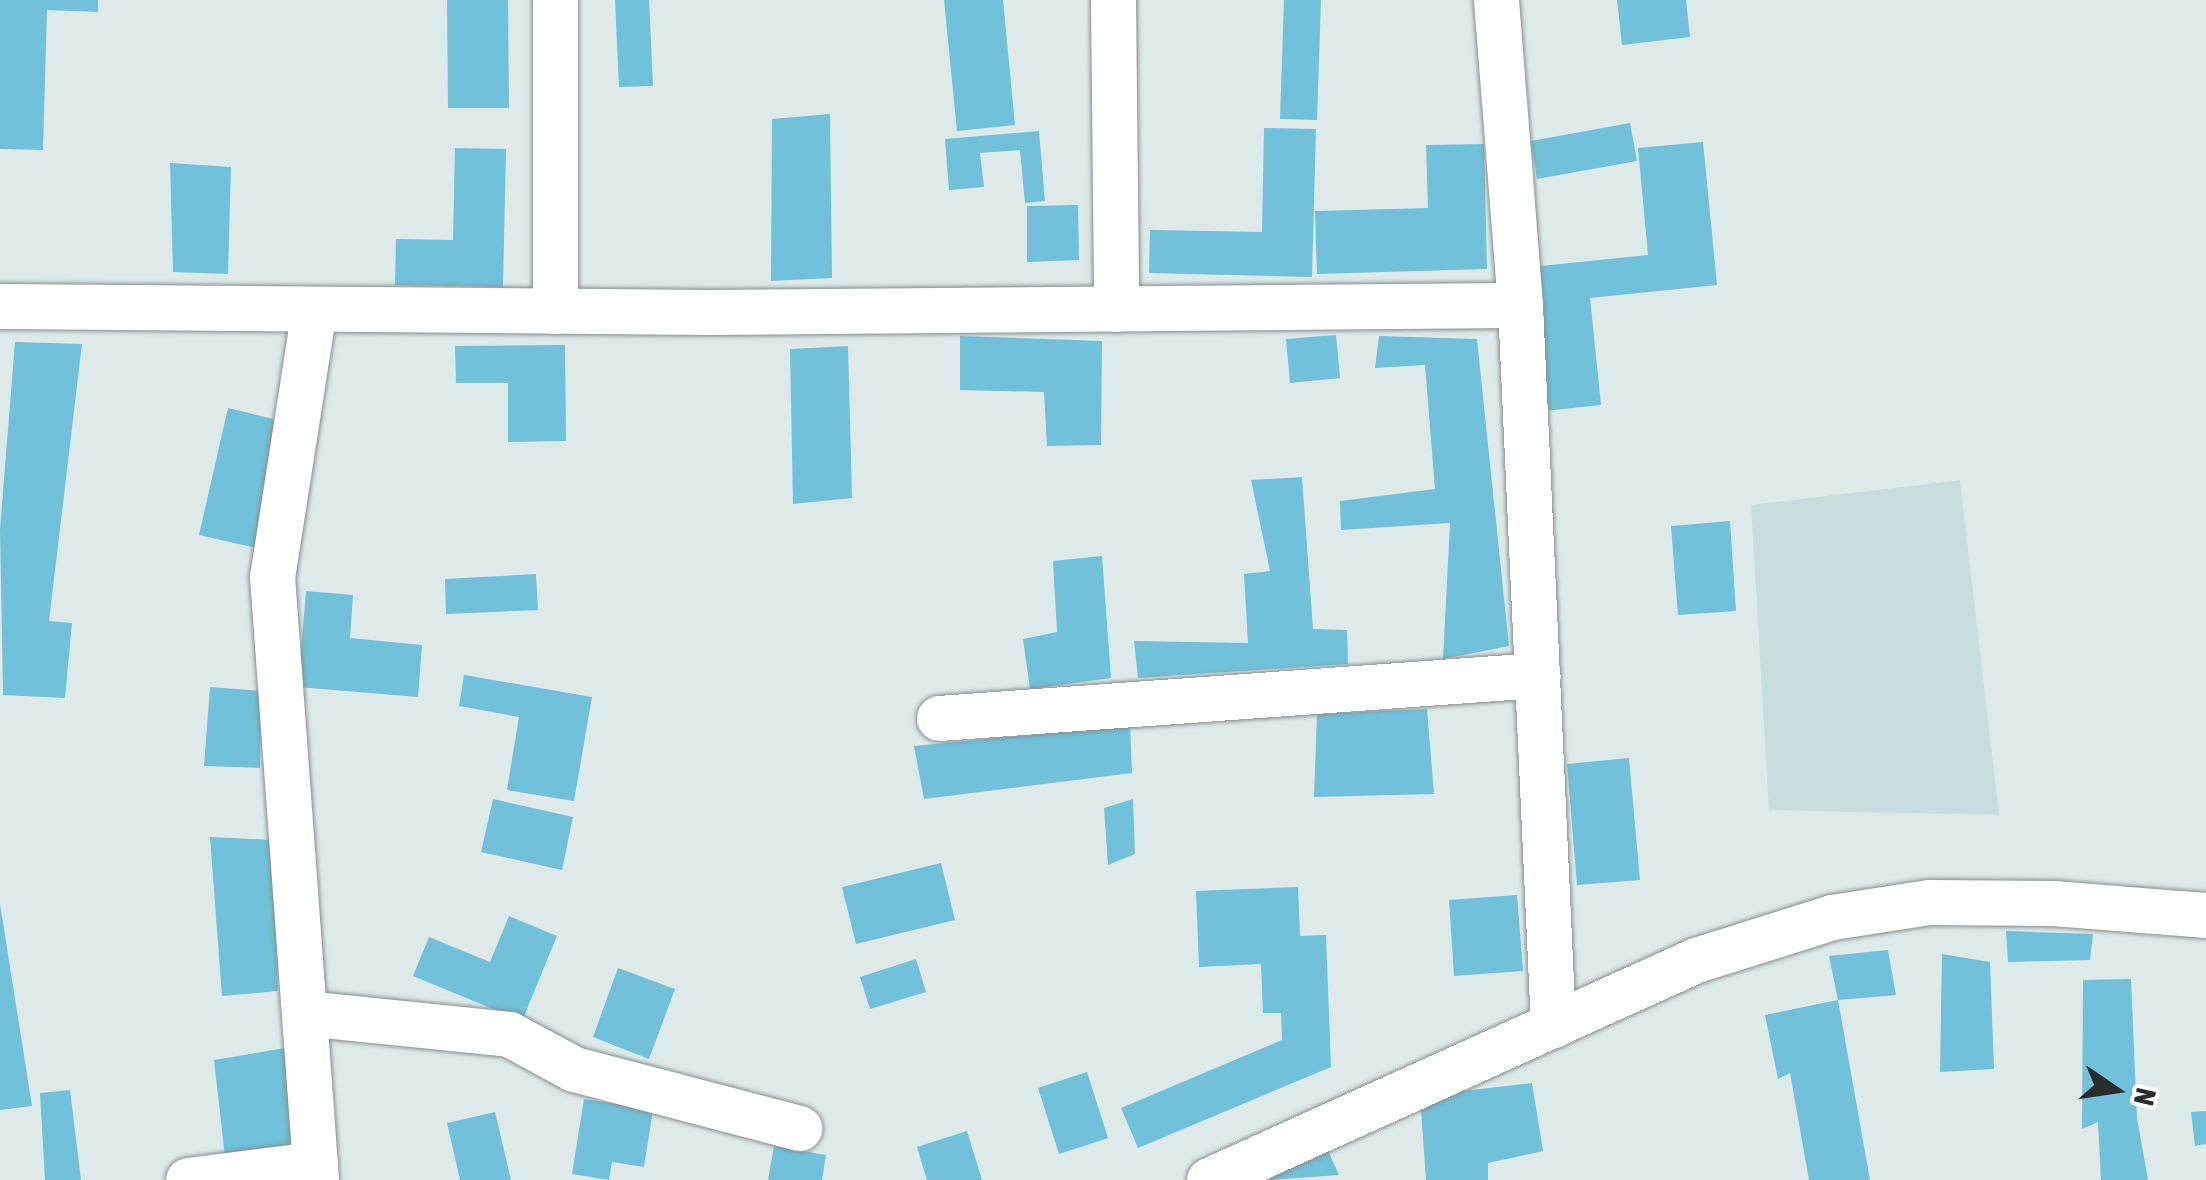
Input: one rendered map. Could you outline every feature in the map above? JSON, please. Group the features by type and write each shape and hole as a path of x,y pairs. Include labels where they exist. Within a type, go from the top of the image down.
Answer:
{"street":[{"path":"555,0 555,311"},
{"path":"1113,0 1116,309"},
{"path":"1496,0 1520,305 1553,1025"},
{"path":"0,306 555,311 1520,305"},
{"path":"188,1180 316,1172 272,576 314,309"},
{"path":"939,718 1536,676"},
{"path":"1208,1180 1696,960 1832,917 1929,902 2053,902 2206,914"},
{"path":"304,1013 509,1034 574,1069 799,1128"}],"shaded area":[{"path":"1960,480 1999,815 1769,810 1751,505"}],"building":[{"path":"0,0 98,0 98,12 47,10 43,150 0,149"},
{"path":"447,0 508,0 509,108 448,108"},
{"path":"615,0 649,0 653,86 619,87"},
{"path":"944,0 1003,0 1015,125 957,131"},
{"path":"1284,0 1321,0 1317,120 1280,119"},
{"path":"1617,0 1686,0 1690,37 1622,45"},
{"path":"830,114 832,278 771,281 772,119"},
{"path":"1630,123 1637,161 1537,179 1531,141"},
{"path":"1264,128 1316,129 1312,277 1149,273 1150,230 1262,232"},
{"path":"1039,131 1045,201 1025,203 1020,150 980,153 984,187 949,190 945,139"},
{"path":"1703,142 1717,285 1590,298 1601,405 1544,411 1531,267 1648,255 1638,148"},
{"path":"1484,144 1487,269 1317,274 1315,211 1428,208 1426,145"},
{"path":"455,148 506,149 503,287 395,285 396,239 453,240"},
{"path":"170,163 231,167 228,274 173,272"},
{"path":"1078,205 1079,260 1027,262 1027,206"},
{"path":"1336,335 1340,378 1290,383 1286,339"},
{"path":"960,336 1102,341 1101,445 1047,446 1044,392 960,390"},
{"path":"1379,336 1477,339 1509,646 1443,659 1450,523 1341,530 1340,501 1435,489 1425,365 1375,368"},
{"path":"15,342 82,344 49,621 72,623 65,698 3,695 0,529"},
{"path":"565,345 566,441 508,442 508,383 456,383 455,346"},
{"path":"848,346 852,498 793,504 790,349"},
{"path":"228,408 277,420 256,548 199,535"},
{"path":"1302,477 1313,629 1347,630 1348,664 1138,678 1134,641 1248,643 1244,574 1270,571 1251,480"},
{"path":"1730,521 1736,611 1678,615 1671,526"},
{"path":"1102,556 1111,678 1030,689 1023,639 1057,632 1053,561"},
{"path":"536,574 538,610 446,614 445,579"},
{"path":"306,591 353,595 350,638 422,645 418,697 298,687"},
{"path":"464,675 592,697 574,801 507,790 519,717 459,706"},
{"path":"210,687 261,691 260,768 204,766"},
{"path":"1427,709 1434,794 1314,797 1317,714"},
{"path":"1130,725 1132,773 924,799 914,746"},
{"path":"1629,758 1640,880 1577,885 1567,764"},
{"path":"493,799 573,817 562,870 481,852"},
{"path":"1133,799 1135,854 1108,865 1104,808"},
{"path":"210,837 273,840 278,991 222,996"},
{"path":"941,863 955,920 856,944 842,887"},
{"path":"1298,887 1300,936 1326,935 1331,1067 1138,1148 1121,1108 1282,1040 1281,1013 1263,1013 1261,964 1199,967 1196,891"},
{"path":"1517,895 1523,971 1454,976 1449,900"},
{"path":"0,904 32,1106 0,1110"},
{"path":"509,916 557,936 522,1021 413,976 429,937 490,962"},
{"path":"2006,931 2093,934 2090,960 2008,962"},
{"path":"1888,950 1896,995 1838,1000 1829,956"},
{"path":"1942,954 1990,962 1994,1069 1940,1072"},
{"path":"916,959 926,992 870,1009 860,977"},
{"path":"618,968 675,989 649,1059 593,1037"},
{"path":"2131,979 2137,1118 2148,1180 2101,1180 2098,1122 2082,1129 2083,980"},
{"path":"1838,1000 1870,1180 1809,1180 1790,1073 1778,1079 1765,1015"},
{"path":"285,1048 301,1149 225,1157 214,1060"},
{"path":"1087,1072 1108,1138 1059,1154 1038,1088"},
{"path":"1532,1083 1543,1151 1488,1163 1488,1180 1426,1180 1420,1096"},
{"path":"70,1090 81,1180 45,1180 40,1093"},
{"path":"584,1099 653,1110 644,1167 612,1162 609,1180 572,1174"},
{"path":"2206,1111 2206,1144 2195,1146 2191,1112"},
{"path":"495,1112 511,1180 460,1180 447,1123"},
{"path":"967,1131 982,1180 927,1180 917,1147"},
{"path":"1321,1135 1339,1175 1269,1180 1261,1162"},
{"path":"774,1146 826,1155 822,1180 768,1180"}]}
